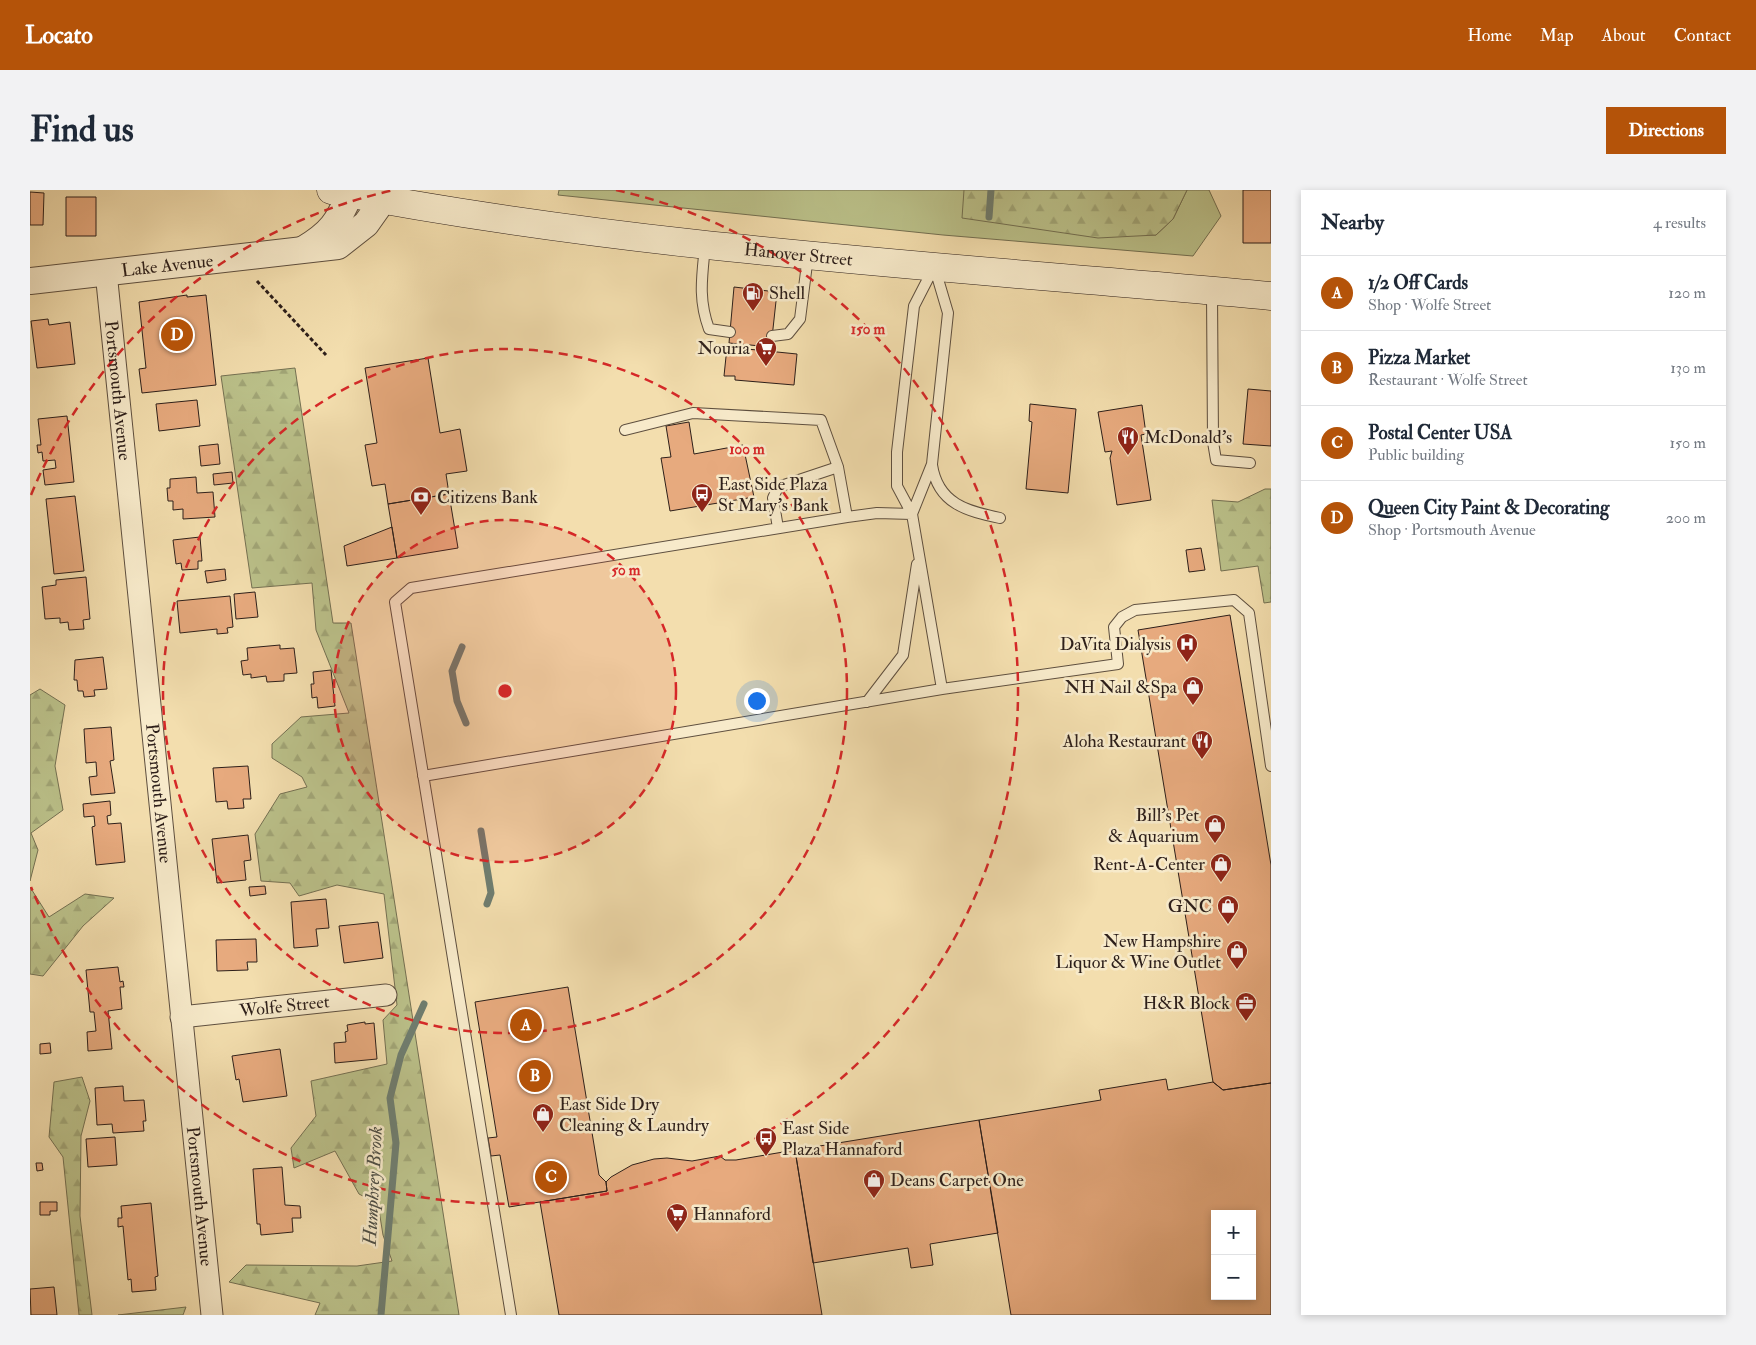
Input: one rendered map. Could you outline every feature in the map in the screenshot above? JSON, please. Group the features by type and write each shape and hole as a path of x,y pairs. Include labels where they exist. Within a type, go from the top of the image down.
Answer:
{"main road":[{"name":"Hanover Street","path":"340,192 542,224 705,245 1271,296"}],"street":[{"name":"Lake Avenue","path":"303,250 324,237 336,224 340,192"},
{"name":"Lake Avenue","path":"30,281 338,246 366,224 382,200"},
{"name":"Portsmouth Avenue","path":"106,272 212,1315"},
{"name":"Wolfe Street","path":"181,1017 386,995"}],"lane":[{"path":"705,245 700,293 704,318 709,329 730,332"},
{"path":"772,336 788,334 800,319 808,255"},
{"path":"934,267 948,312 932,464 934,476 944,493 955,504 969,511 1000,518"},
{"path":"934,267 914,306 897,452 897,486 912,514 942,688"},
{"path":"1212,290 1213,442 1216,460 1250,463"},
{"path":"625,430 693,413 821,420 838,467 847,517"},
{"path":"912,514 932,464"},
{"path":"778,528 772,498 778,487 838,467"},
{"path":"511,1315 395,602 411,588 847,517 876,513 912,514"},
{"path":"867,702 903,655 918,556"},
{"path":"423,776 942,688 1118,664 1114,627 1122,617 1135,610 1234,600 1249,612 1271,766"}],"path":[{"path":"257,281 326,355"}],"green space":[{"path":"559,190 1147,190 1149,235 1156,235 1173,219 1187,190 1209,190 1221,216 1193,256 943,235 558,195"},
{"path":"964,190 1187,190 1173,219 1156,235 1098,238 962,218"},
{"path":"295,368 333,623 351,623 459,1315 315,1315 320,1303 229,1282 246,1265 357,1266 392,1261 383,1235 378,1204 359,1194 335,1151 294,1168 291,1148 316,1116 311,1081 387,1064 383,1020 397,1005 384,894 337,885 299,896 290,883 261,881 255,834 280,794 307,787 302,777 272,758 272,744 301,717 349,713 316,630 312,583 252,588 221,376"},
{"path":"1265,489 1271,489 1271,602 1264,603 1258,566 1221,571 1212,500 1238,502"},
{"path":"40,689 65,705 55,766 63,810 31,833 38,850 30,881 30,695"},
{"path":"30,887 49,917 85,894 114,898 83,926 43,976 30,974"},
{"path":"82,1077 90,1101 81,1136 80,1216 92,1315 79,1315 63,1157 49,1137 54,1082"},
{"path":"186,1307 183,1315 118,1315"}],"building":[{"path":"1243,190 1271,190 1271,243 1243,243"},
{"path":"30,192 44,193 43,225 30,225"},
{"path":"66,197 96,197 96,236 66,236"},
{"name":"Shell","path":"734,287 777,292 771,347 729,343"},
{"path":"187,295 187,297 206,295 216,385 142,393 139,369 146,368 139,302"},
{"path":"48,319 49,325 70,322 75,364 37,368 31,321"},
{"path":"727,347 797,354 794,385 735,380 735,376 724,376"},
{"path":"428,358 440,433 460,429 467,471 446,474 449,494 388,504 385,484 372,486 365,445 377,443 365,368"},
{"path":"1248,389 1271,391 1271,446 1243,444"},
{"path":"197,400 200,426 159,431 156,404"},
{"path":"1030,404 1076,409 1068,493 1026,489 1032,422 1029,421"},
{"name":"McDonald's","path":"1142,405 1146,434 1141,435 1151,500 1117,505 1110,458 1112,451 1105,452 1098,412"},
{"path":"67,416 74,482 45,485 43,470 56,468 55,460 43,461 42,452 38,453 37,445 41,445 38,419"},
{"path":"689,422 694,454 743,445 754,497 670,511 661,458 671,457 666,426"},
{"path":"218,444 220,464 201,466 199,446"},
{"path":"232,472 233,483 214,485 213,474"},
{"path":"196,477 197,493 213,492 215,517 183,519 183,509 173,510 173,501 168,501 167,488 170,488 170,479"},
{"name":"Citizens Bank","path":"449,494 458,548 397,558 388,504"},
{"path":"75,496 84,571 54,574 46,499"},
{"path":"392,527 397,558 347,566 344,546"},
{"path":"200,537 202,561 198,561 198,569 182,570 181,563 176,564 173,540"},
{"path":"1201,548 1205,570 1189,572 1186,550"},
{"path":"225,569 226,580 207,583 205,571"},
{"path":"86,577 90,619 83,620 84,629 69,630 68,622 60,623 60,618 45,619 42,587 56,585 56,580"},
{"path":"255,592 258,617 236,619 234,594"},
{"path":"230,596 233,627 227,628 228,633 217,634 217,629 180,633 177,601"},
{"path":"1230,615 1271,865 1271,1083 1223,1090 1213,1082 1138,630"},
{"path":"280,645 280,649 294,648 297,673 284,674 284,681 267,682 266,676 251,678 251,674 243,675 241,661 248,660 247,648"},
{"path":"103,657 107,689 94,690 95,696 84,697 83,691 78,691 77,680 74,680 75,660"},
{"path":"331,670 335,706 318,708 317,697 312,698 311,684 314,684 313,672"},
{"path":"111,727 114,760 110,761 115,793 91,795 89,777 97,776 96,762 86,763 84,729"},
{"path":"248,766 251,799 243,799 244,808 228,809 227,801 216,802 213,768"},
{"path":"110,801 111,815 107,816 108,824 121,823 125,862 96,865 92,827 95,826 94,816 84,817 83,804"},
{"path":"248,835 251,860 244,861 246,880 217,883 212,839"},
{"path":"265,886 266,894 250,896 249,887"},
{"path":"326,899 329,928 316,929 318,946 294,948 291,902"},
{"path":"378,922 383,958 344,963 339,926"},
{"path":"256,939 257,962 247,962 248,970 217,971 216,940"},
{"path":"118,967 120,982 123,981 124,987 120,987 122,1009 108,1011 112,1049 88,1051 87,1032 96,1031 94,1012 90,1012 86,970"},
{"path":"568,987 599,1175 606,1182 607,1191 509,1207 500,1155 491,1156 488,1138 497,1137 475,1002"},
{"path":"365,1022 365,1024 374,1023 377,1059 335,1063 334,1043 346,1042 345,1032 348,1031 347,1025"},
{"path":"50,1043 51,1053 40,1054 40,1044"},
{"path":"280,1049 287,1096 243,1102 239,1079 236,1080 232,1056"},
{"path":"1166,1079 1168,1090 1213,1082 1223,1090 1271,1083 1271,1315 1011,1315 979,1120 1101,1100 1099,1090"},
{"path":"123,1086 124,1101 144,1100 146,1121 143,1121 144,1131 113,1133 112,1124 97,1125 95,1088"},
{"path":"979,1120 998,1233 930,1244 933,1265 911,1268 908,1248 813,1263 795,1150"},
{"path":"115,1137 117,1165 88,1167 86,1139"},
{"name":"Hannaford","path":"795,1150 822,1315 559,1315 540,1202 607,1191 606,1182 611,1177 632,1165 654,1159 667,1158 692,1161 720,1156 725,1160 736,1160"},
{"path":"36,1163 42,1163 43,1170 37,1171"},
{"path":"282,1167 285,1205 300,1206 301,1218 292,1218 293,1232 261,1235 260,1224 257,1224 253,1169"},
{"path":"40,1202 57,1202 57,1211 50,1211 50,1215 40,1215"},
{"path":"151,1203 158,1276 155,1277 156,1290 132,1292 131,1279 128,1280 123,1226 118,1227 118,1218 122,1218 121,1206"},
{"path":"54,1287 57,1315 31,1315 30,1289"}],"waterway":[{"name":"Humphrey Brook","path":"989,217 991,190"},
{"name":"Humphrey Brook","path":"462,647 452,671 457,701 466,723"},
{"name":"Humphrey Brook","path":"481,831 491,893 487,904"},
{"name":"Humphrey Brook","path":"381,1315 396,1143 390,1098 401,1055 424,1004"}],"place":[{"name":"Shell","path":"753,312"},
{"name":"Queen City Paint & Decorating","path":"177,335"},
{"name":"Nouria","path":"766,367"},
{"name":"McDonald's","path":"1128,456"},
{"name":"East Side Plaza St Mary's Bank","path":"702,513"},
{"name":"Citizens Bank","path":"421,516"},
{"name":"DaVita Dialysis","path":"1187,663"},
{"name":"NH Nail &Spa","path":"1193,706"},
{"name":"Aloha Restaurant","path":"1202,760"},
{"name":"Bill's Pet & Aquarium","path":"1215,844"},
{"name":"Rent-A-Center","path":"1221,883"},
{"name":"GNC","path":"1228,925"},
{"name":"New Hampshire Liquor & Wine Outlet","path":"1237,970"},
{"name":"H&R Block","path":"1246,1022"},
{"name":"1/2 Off Cards","path":"526,1025"},
{"name":"Pizza Market","path":"535,1076"},
{"name":"East Side Dry Cleaning & Laundry","path":"543,1133"},
{"name":"East Side Plaza Hannaford","path":"766,1157"},
{"name":"Postal Center USA","path":"551,1177"},
{"name":"Deans Carpet One","path":"874,1199"},
{"name":"Hannaford","path":"677,1233"}]}
